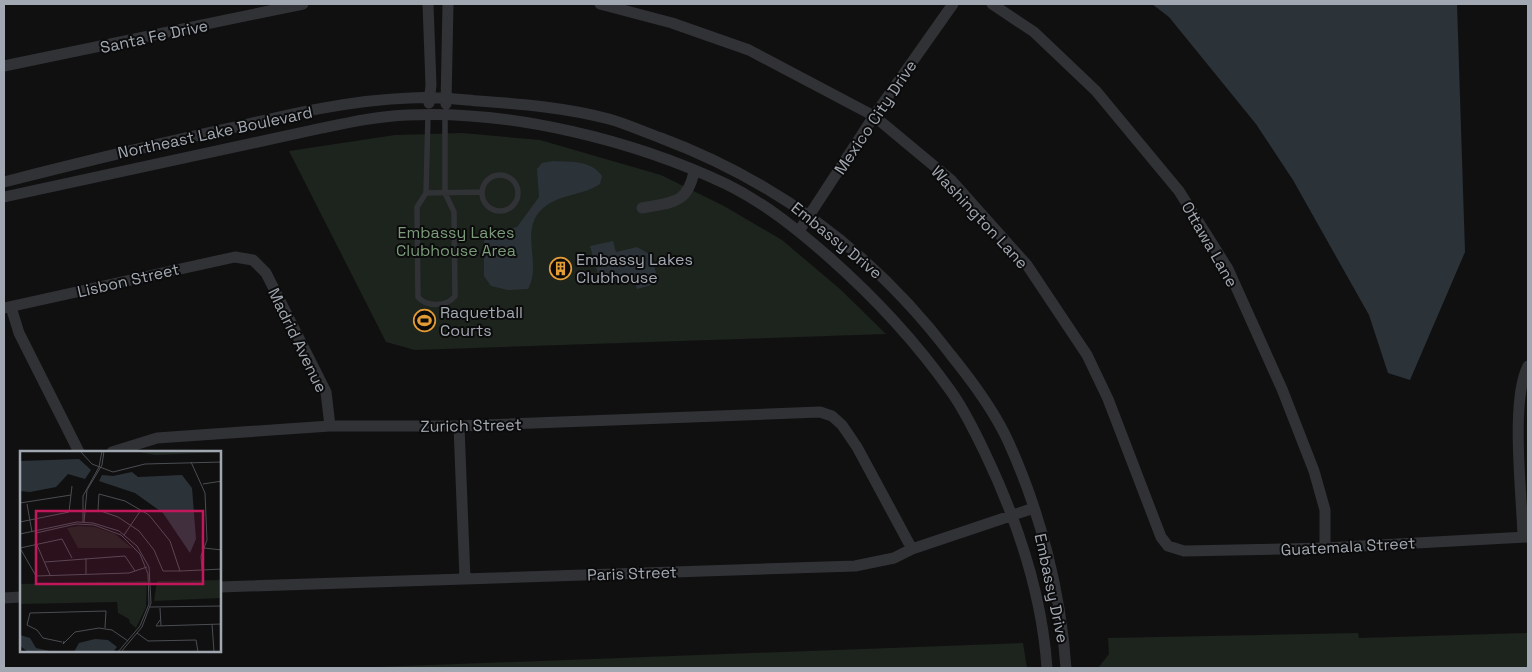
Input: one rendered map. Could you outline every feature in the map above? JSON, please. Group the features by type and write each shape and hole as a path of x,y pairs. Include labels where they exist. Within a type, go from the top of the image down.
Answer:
{"street":[{"name":"Santa Fe Drive","path":"4,66 303,4"},
{"path":"428,4 428,115"},
{"path":"446,116 448,4"},
{"name":"Washington Lane","path":"600,4 672,23 749,50 874,116 951,180 1027,266 1087,355 1108,399 1161,537 1168,546"},
{"name":"Mexico City Drive","path":"799,231 874,116 953,4"},
{"name":"Ottawa Lane","path":"992,4 1034,32 1096,91 1179,191 1228,269 1282,390 1314,471 1325,510 1325,548"},
{"name":"Embassy Drive","path":"429,97 521,104 612,120 695,151 758,183 809,215 869,262 925,320 973,383 1007,439 1034,508 1051,571 1065,647 1066,668"},
{"name":"Northeast Lake Boulevard","path":"4,182 146,146 290,115 376,101 429,97"},
{"name":"Embassy Drive","path":"428,115 536,124 603,139 694,172 734,189 784,219 855,280 900,328 952,391 976,434 1012,516 1032,575 1046,668"},
{"name":"Northeast Lake Boulevard","path":"4,196 366,119 428,115"},
{"path":"642,208 681,199 691,186 694,172"},
{"name":"Lisbon Street","path":"7,308 235,257 252,260"},
{"name":"Madrid Avenue","path":"252,260 266,274 326,392 330,426"},
{"path":"7,308 78,451"},
{"path":"1526,537 1518,406 1524,374 1528,366"},
{"name":"Zurich Street","path":"115,451 157,438 330,426 459,426 820,412 832,416 842,425 857,447 912,550"},
{"path":"459,426 465,579"},
{"name":"Paris Street","path":"221,588 855,566 894,558 1034,508"},
{"name":"Guatemala Street","path":"1168,546 1184,551 1325,548 1526,537"},
{"path":"4,598 20,597"}],"lane":[{"path":"428,115 426,193 417,207 418,297 422,302 429,304 444,304 451,301 454,296 454,212 445,193 446,116"},
{"path":"501,174 514,180 519,194 513,207 500,212 487,206 482,192 488,180 501,174"},
{"path":"426,193 482,192"}],"green space":[{"name":"Embassy Lakes Clubhouse Area","path":"462,133 540,140 661,175 724,206 782,240 840,289 886,334 415,350 386,342 289,151 395,135"},
{"path":"1358,633 1359,638 1528,633 1528,668 1098,668 1109,654 1108,638"},
{"path":"1023,643 1027,668 350,668"}],"shaded area":[{"path":"1152,4 1457,4 1465,252 1410,380 1388,373 1369,315 1293,180 1256,124 1169,17"},
{"path":"553,161 586,164 602,176 600,184 588,190 558,199 540,211 531,231 533,267 528,289 508,290 491,286 484,276 484,241 489,235 517,227 539,197 537,169 542,163"},
{"path":"613,241 616,252 637,247 651,255 659,283 637,289 633,276 611,282 598,274 590,246"}],"place":[{"name":"Embassy Lakes Clubhouse","path":"560,268"},
{"name":"Raquetball Courts","path":"424,321"}]}
